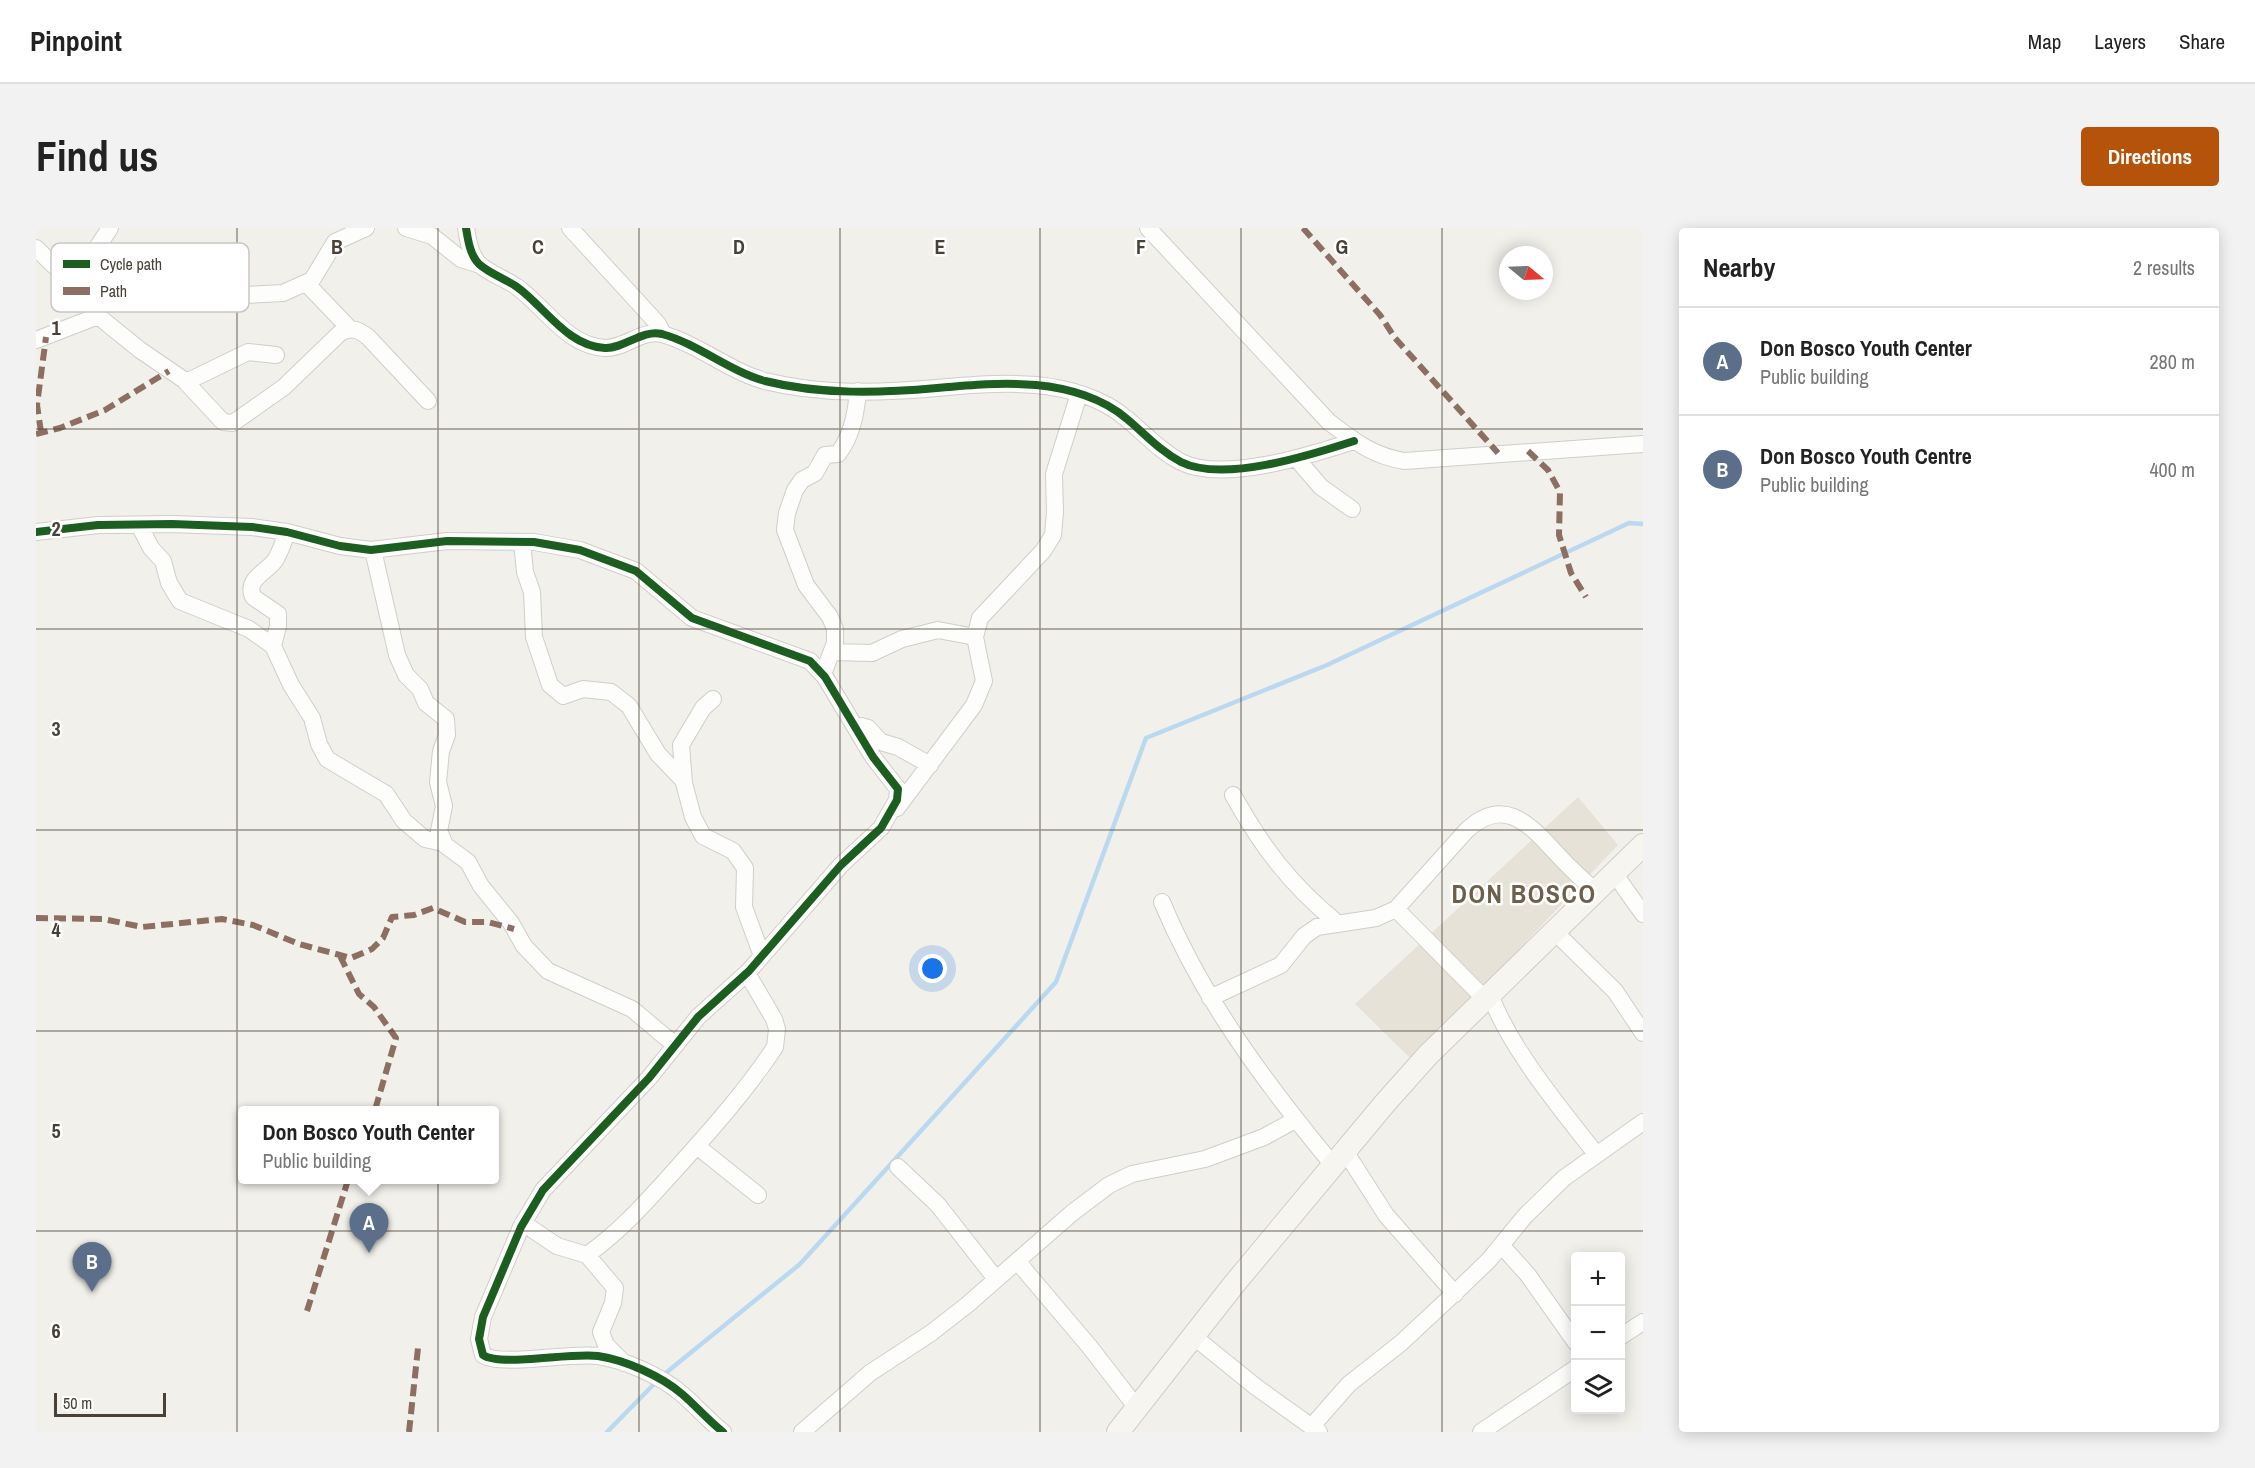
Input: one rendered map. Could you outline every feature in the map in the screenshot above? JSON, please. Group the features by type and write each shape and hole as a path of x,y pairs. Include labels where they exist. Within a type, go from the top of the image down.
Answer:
{"street":[{"path":"100,243 110,228"},
{"path":"249,295 283,293 306,283 316,276 335,242 366,228"},
{"path":"406,228 432,236 461,259 480,265 519,288 568,332 597,346 618,346 636,338 655,333 663,334 766,381 835,391 969,385 1035,385 1079,394 1113,408 1158,447 1183,463 1203,469 1224,469 1296,458 1354,441"},
{"path":"466,228 472,254 480,265"},
{"path":"570,228 658,324 663,334"},
{"path":"1148,228 1329,422 1354,441 1382,457 1404,461 1643,444"},
{"path":"36,248 51,263"},
{"path":"306,283 350,329"},
{"path":"95,312 140,350 186,382 218,420 233,423 284,387 340,333 350,329 360,331 368,337 428,401"},
{"path":"36,340 98,316"},
{"path":"186,382 248,352 276,355"},
{"path":"823,674 832,652 835,629 830,617 806,585 785,530 786,513 800,483 815,473 825,455 838,454 847,441 853,424 858,391"},
{"path":"723,1432 681,1392 627,1365 598,1356 557,1355 494,1359 483,1355 479,1338 483,1317 523,1223 543,1190 649,1078 698,1017 747,973 841,865 881,828 974,705 984,681 975,638 980,618 1043,551 1053,535 1054,474 1079,394"},
{"path":"1296,458 1321,487 1352,509"},
{"path":"40,536 98,525 252,527 287,532 340,546 373,550 447,541 522,542 580,550 613,560 636,571 692,618 805,658 823,674 873,757 898,789 897,800 890,815"},
{"path":"139,525 152,549 163,561 168,583 180,601 249,629 273,646 291,685 312,718 319,744 327,759 386,794 404,820 425,839 444,843"},
{"path":"273,646 278,626 278,614 253,597 251,590 258,575 276,560 287,532"},
{"path":"522,542 525,572 532,592 534,637 550,685 563,696 583,689 611,692 629,706 658,754 683,780"},
{"path":"373,550 397,655 406,675 420,689 426,703 446,719 447,735 441,751 438,782 444,806 438,831 444,843 468,862 481,886 511,923 524,946 548,971 632,1009 675,1046"},
{"path":"832,652 872,653 902,639 938,630 975,638"},
{"path":"712,699 703,708 681,745 683,780 693,817 704,836 733,851 746,868 744,907 762,956"},
{"path":"856,726 868,728 881,742 898,747 930,765"},
{"path":"1233,795 1265,850 1288,879 1336,922"},
{"path":"1210,998 1281,965 1304,936 1317,927 1336,922 1376,918 1396,909 1478,820 1502,814 1528,823 1596,891"},
{"path":"1118,1432 1193,1336 1339,1158 1428,1055 1643,845"},
{"path":"1614,873 1643,914"},
{"path":"1162,902 1178,940 1210,998 1239,1044 1295,1120 1339,1158 1455,1294"},
{"path":"1396,909 1487,997 1530,1065 1596,1154"},
{"path":"1554,931 1615,991 1643,1034"},
{"path":"587,1256 605,1243 649,1200 698,1147 775,1047 777,1029 774,1019 747,973"},
{"path":"802,1432 870,1373 931,1334 1109,1185 1132,1174 1154,1171 1224,1153 1264,1137 1295,1120"},
{"path":"1193,1336 1257,1388 1316,1429 1349,1383 1401,1343 1455,1294 1541,1201 1596,1154 1643,1122"},
{"path":"698,1147 758,1195"},
{"path":"898,1167 938,1205 996,1279"},
{"path":"523,1223 558,1246 587,1256 615,1288 613,1303 601,1332 602,1338 627,1365"},
{"path":"1502,1245 1528,1275 1571,1337"},
{"path":"1017,1261 1089,1346 1137,1408"},
{"path":"1625,1334 1643,1322"},
{"path":"1481,1432 1571,1371"}],"shaded area":[{"path":"1578,797 1618,845 1413,1061 1355,1004"}],"waterway":[{"path":"662,1376 800,1264 1056,982 1146,738 1327,665 1629,523 1643,524"},
{"path":"607,1432 656,1382"}],"marked path":[{"path":"1303,228 1380,315 1395,338 1498,453"},
{"path":"41,432 37,405 46,337"},
{"path":"36,434 60,428 105,410 169,371"},
{"path":"1528,451 1548,470 1560,492 1559,535 1571,573 1586,597"},
{"path":"36,918 103,919 142,927 222,919 253,925 299,944 351,958 372,949 383,938 392,917 414,915 433,908 465,922 488,922 514,929"},
{"path":"340,956 359,994 374,1007 396,1038 376,1106"},
{"path":"307,1311 347,1184"},
{"path":"409,1432 418,1348"}],"cycle path":[{"path":"466,228 471,252 479,264 517,287 568,333 591,346 605,348 619,346 647,334 662,334 688,344 752,377 786,386 829,391 873,392 1011,384 1060,389 1084,395 1107,405 1166,453 1181,462 1199,468 1220,470 1267,465 1354,441"},
{"path":"36,532 98,525 172,524 252,527 287,532 340,546 371,550 447,541 534,542 580,550 636,571 692,618 810,661 825,677 873,757 898,789 897,800 881,828 841,865 749,971 698,1017 649,1078 543,1190 521,1227 483,1317 479,1339 483,1355 492,1358 520,1360 586,1355 608,1358 631,1365 673,1387 723,1432"}],"place":[{"name":"Don Bosco Youth Center","path":"369,1253"},
{"name":"Don Bosco Youth Centre","path":"92,1292"}],"district":[{"name":"DON BOSCO","path":"1524,894"}]}
